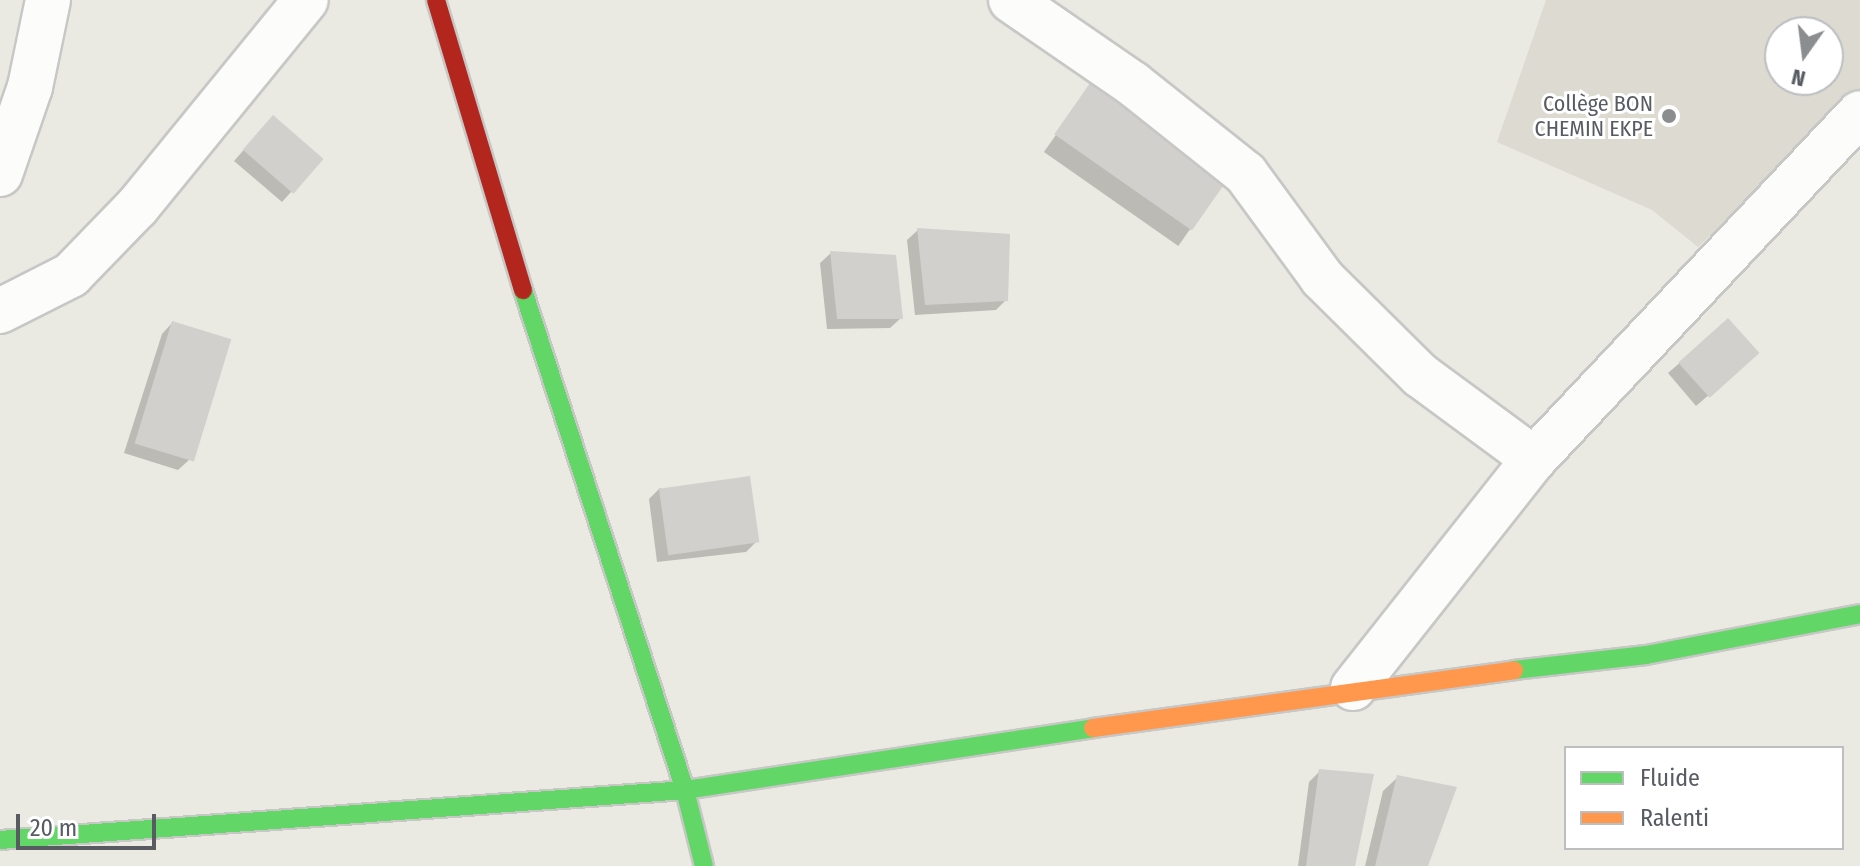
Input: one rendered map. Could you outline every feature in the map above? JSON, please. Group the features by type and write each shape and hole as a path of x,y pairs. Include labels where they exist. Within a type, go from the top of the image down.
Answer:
{"street":[{"path":"0,174 30,87 48,0"},
{"path":"0,311 71,275 137,207 306,0"},
{"path":"436,0 552,388 685,790 704,866"},
{"path":"1011,0 1133,84 1246,174 1322,278 1409,364 1534,459"},
{"path":"1353,688 1534,459 1860,113"},
{"path":"0,840 685,790 1353,688 1646,655 1860,614"}],"shaded area":[{"name":"Collège BON CHEMIN EKPE","path":"1546,0 1860,0 1860,90 1698,247 1652,210 1497,142"}],"building":[{"path":"1095,76 1233,172 1192,231 1054,134"},
{"path":"273,115 324,159 293,194 243,150"},
{"path":"917,228 1010,234 1008,301 925,305"},
{"path":"830,251 896,255 903,319 837,319"},
{"path":"1728,318 1759,353 1710,398 1678,363"},
{"path":"172,321 231,339 194,462 135,443"},
{"path":"750,476 759,542 668,555 659,489"},
{"path":"1319,769 1374,774 1355,866 1306,866"},
{"path":"1397,775 1457,787 1428,866 1375,866"}],"traffic: fast":[{"path":"523,290 685,790 704,866"},
{"path":"1514,670 1646,655 1860,614"},
{"path":"0,840 685,790 1093,728"}],"traffic: slow":[{"path":"1093,728 1514,670"}],"traffic: jam":[{"path":"436,0 523,290"}],"place":[{"name":"Collège BON CHEMIN EKPE","path":"1669,116"}]}
